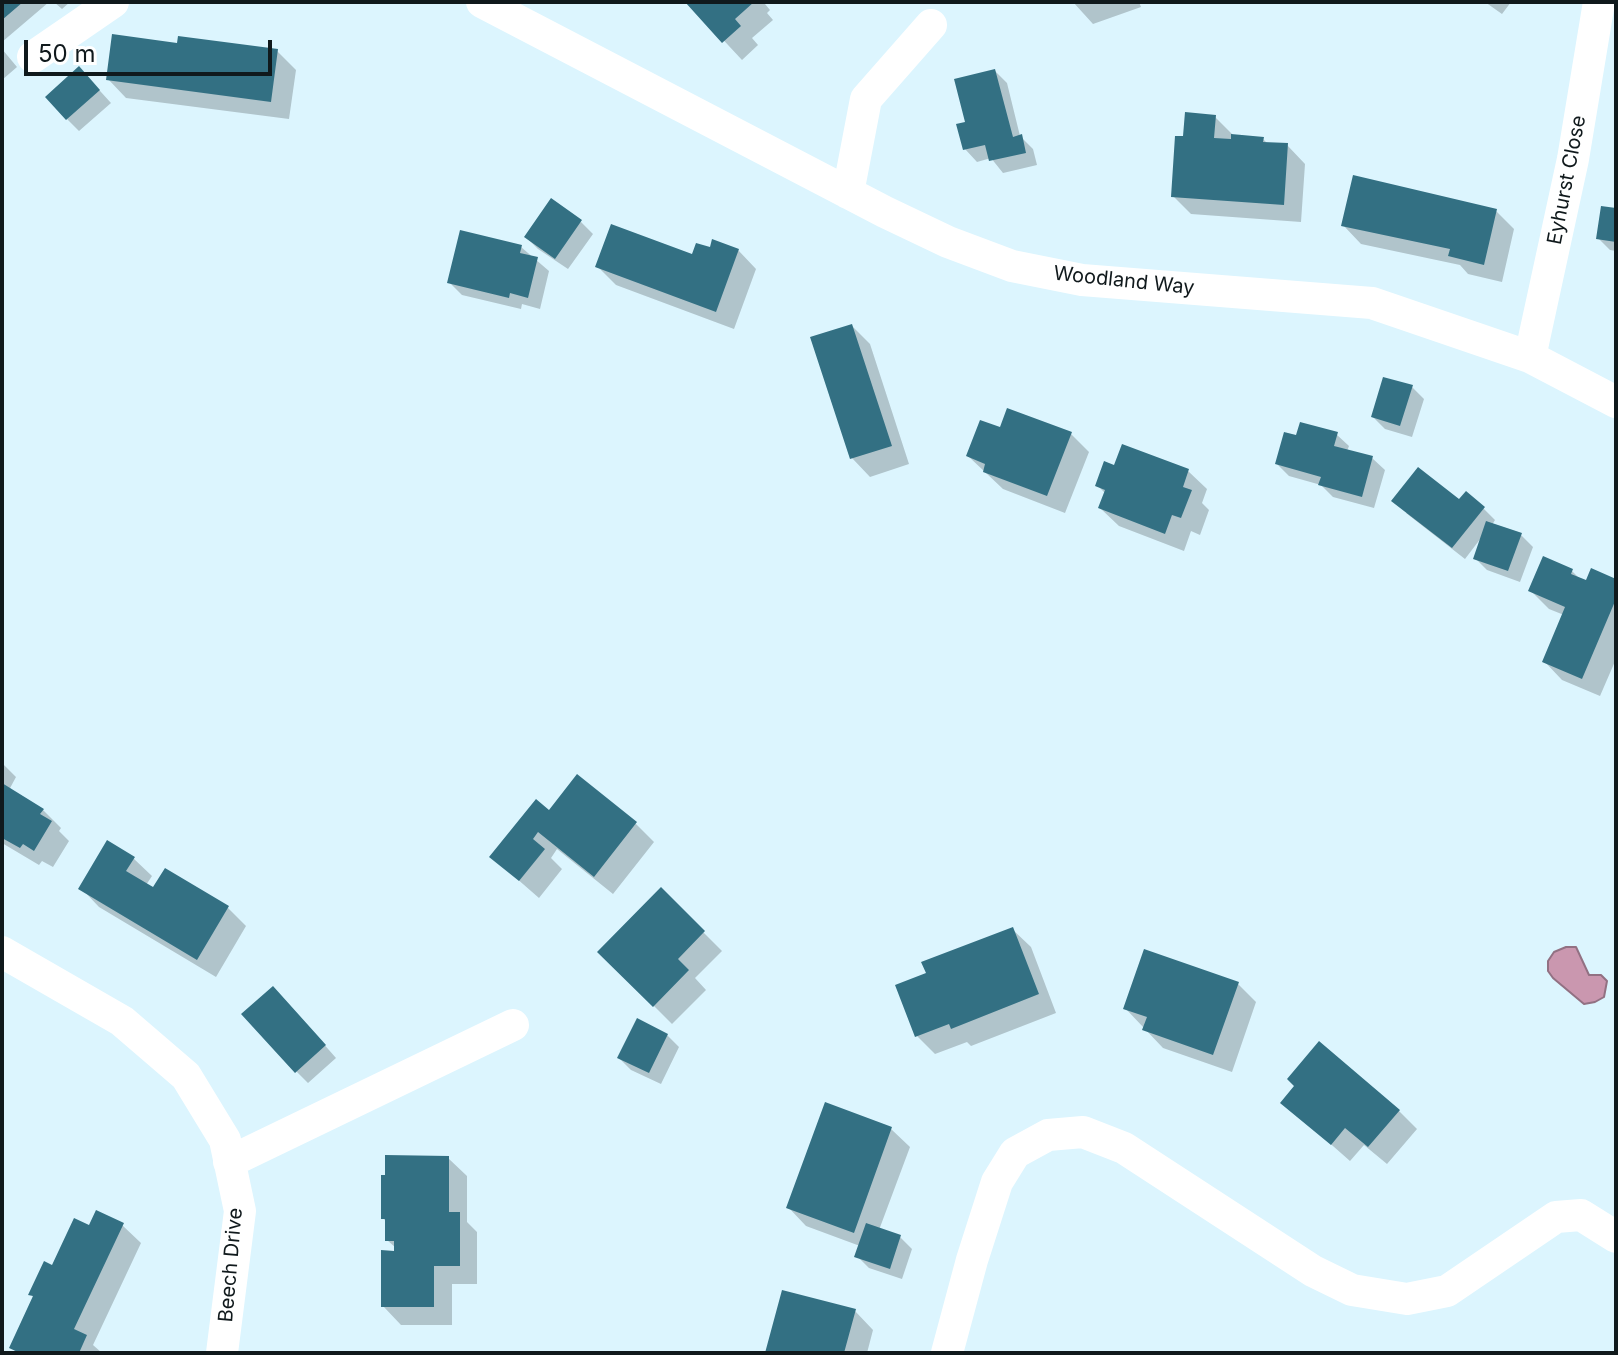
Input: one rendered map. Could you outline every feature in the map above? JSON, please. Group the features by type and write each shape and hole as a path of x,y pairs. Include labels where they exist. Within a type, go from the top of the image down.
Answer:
{"street":[{"path":"33,57 113,2"},
{"name":"Woodland Way","path":"482,2 848,193 948,242 1012,266 1082,280 1372,303 1530,357 1616,402"},
{"name":"Eyhurst Close","path":"1530,357 1573,159 1599,2"},
{"path":"848,193 866,99 931,25"},
{"name":"Beech Drive","path":"2,952 122,1021 186,1076 225,1140 240,1211 222,1353"},
{"path":"229,1162 513,1025"},
{"path":"947,1353 997,1182 1015,1153 1048,1135 1083,1132 1124,1148 1313,1271 1352,1290 1407,1299 1447,1291 1556,1217 1581,1215 1616,1237"}],"shaded area":[{"path":"1576,947 1589,975 1601,975 1607,981 1604,997 1584,1004 1553,978 1548,971 1548,961 1554,952"}],"building":[{"path":"2,2 23,2 2,20"},
{"path":"685,2 754,2 735,19 741,26 722,43"},
{"path":"112,34 177,43 178,36 278,49 271,102 106,80"},
{"path":"79,66 100,90 66,120 45,97"},
{"path":"995,69 1013,137 1022,134 1026,153 989,161 985,145 963,150 956,124 965,122 954,79"},
{"path":"1185,112 1216,115 1214,138 1231,139 1231,134 1264,137 1263,142 1288,143 1284,205 1171,197 1175,136 1183,136"},
{"path":"1353,175 1497,209 1484,265 1448,256 1450,249 1341,226"},
{"path":"551,198 582,220 555,259 524,237"},
{"path":"1601,206 1616,208 1616,242 1596,239"},
{"path":"611,224 692,254 696,243 710,247 712,239 739,249 716,312 595,267"},
{"path":"460,230 522,245 520,253 538,257 528,298 510,293 509,298 447,283"},
{"path":"852,324 892,446 850,459 810,337"},
{"path":"1383,377 1413,385 1400,426 1371,417"},
{"path":"1007,408 1072,432 1047,496 983,472 985,464 966,456 980,420 1000,427"},
{"path":"1300,422 1338,432 1334,446 1373,456 1362,497 1318,485 1321,477 1275,464 1284,432 1296,435"},
{"path":"1122,444 1189,469 1183,487 1192,490 1181,518 1172,515 1165,534 1098,508 1105,490 1095,486 1104,461 1114,465"},
{"path":"1418,467 1459,499 1466,491 1485,507 1452,548 1391,501"},
{"path":"1486,521 1522,533 1508,571 1473,559"},
{"path":"1543,556 1573,569 1571,574 1586,580 1591,568 1616,579 1616,599 1582,679 1542,662 1565,607 1528,591"},
{"path":"577,774 637,822 594,877 538,832 533,839 545,849 519,881 489,857 536,799 549,810"},
{"path":"2,783 44,809 40,814 52,821 34,851 23,844 20,848 2,838"},
{"path":"107,840 135,857 126,871 153,887 165,868 229,906 197,960 78,889"},
{"path":"661,887 705,931 678,959 689,970 653,1007 597,952"},
{"path":"1013,927 1039,994 951,1029 949,1024 915,1037 895,985 926,973 921,962"},
{"path":"1144,949 1239,982 1213,1055 1142,1030 1147,1017 1123,1009"},
{"path":"273,986 326,1045 295,1073 241,1014"},
{"path":"637,1018 668,1034 649,1073 617,1058"},
{"path":"1319,1041 1400,1110 1368,1147 1345,1128 1331,1145 1280,1103 1294,1086 1287,1079"},
{"path":"825,1102 892,1127 854,1233 786,1208"},
{"path":"385,1155 449,1156 449,1212 460,1212 460,1266 434,1266 434,1307 381,1307 381,1250 394,1251 394,1241 385,1241 385,1219 381,1219 381,1175 385,1175"},
{"path":"96,1210 124,1223 74,1329 87,1335 79,1353 20,1353 9,1348 33,1296 28,1295 44,1261 52,1265 74,1218 89,1225"},
{"path":"866,1223 901,1235 890,1269 854,1257"},
{"path":"782,1290 856,1309 844,1353 765,1353"}]}
